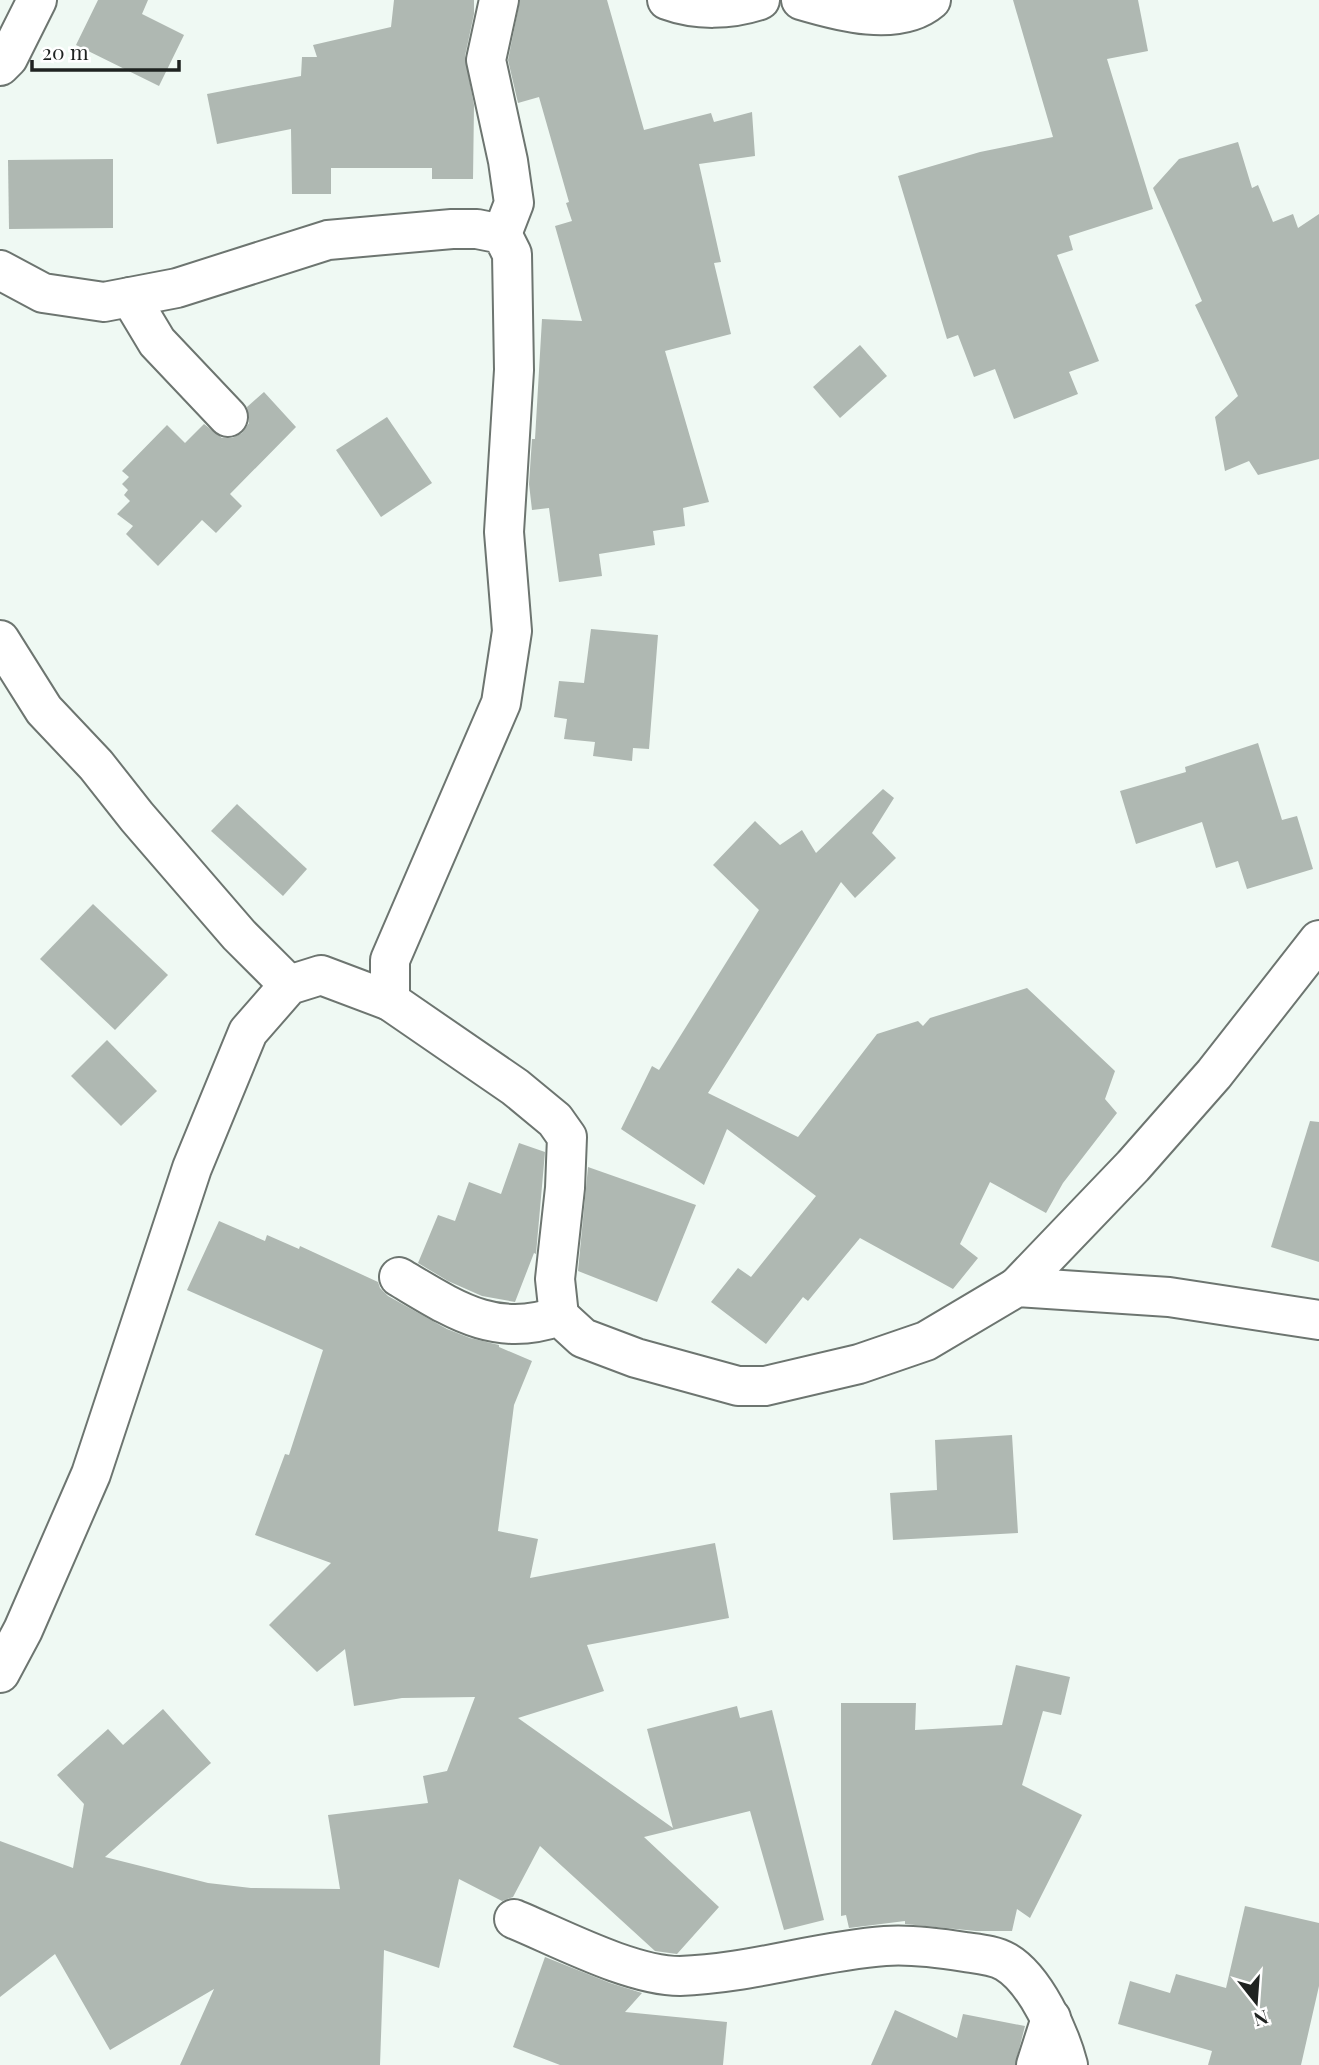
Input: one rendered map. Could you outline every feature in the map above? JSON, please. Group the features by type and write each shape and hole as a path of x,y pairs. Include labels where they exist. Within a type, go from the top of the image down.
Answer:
{"street":[{"path":"0,66 8,58 37,0"},
{"path":"390,1001 390,960 501,703 512,631 504,532 514,370 513,275 512,254 502,234 514,203 508,161 486,60 499,0"},
{"path":"667,0 698,7 726,9 760,0"},
{"path":"801,0 849,14 894,14 915,10 931,0"},
{"path":"0,270 43,293 104,302 177,288 328,240 452,229 477,229 502,234"},
{"path":"130,297 157,342 228,418"},
{"path":"0,640 44,710 96,765 239,935 289,985"},
{"path":"0,1672 23,1630 91,1475 192,1168 248,1032 289,985 321,975 390,1001 515,1087 555,1121 567,1137 555,1279 559,1316 583,1338 636,1358 738,1386 765,1386 859,1364 926,1341 1017,1287 1133,1166 1205,1084 1319,940"},
{"path":"399,1277 457,1311 488,1323 521,1325 559,1316"},
{"path":"1017,1287 1169,1297 1319,1320"},
{"path":"514,1919 618,1963 652,1974 680,1976 888,1945 955,1950 996,1957 1008,1963 1023,1977 1051,2018 1068,2065"},
{"path":"1035,2065 1051,2018"}],"building":[{"path":"98,0 148,0 142,14 184,35 159,86 76,45"},
{"path":"394,0 474,0 474,14 465,56 474,105 473,179 432,179 432,168 331,168 331,194 292,194 291,129 217,144 207,94 301,76 302,57 317,57 313,45 391,27"},
{"path":"520,0 607,0 644,130 711,113 714,122 752,112 755,156 699,164 721,262 714,263 731,334 665,351 709,502 683,508 685,526 653,531 655,545 599,554 602,576 559,582 549,508 532,510 529,484 532,439 535,439 542,319 582,321 555,226 572,221 566,203 569,202 539,97 518,103 508,60"},
{"path":"1013,0 1138,0 1148,51 1107,59 1153,209 1069,236 1073,250 1057,255 1099,361 1069,372 1078,394 1014,419 995,369 974,377 958,335 947,339 898,176 980,152 1053,137"},
{"path":"1238,142 1252,188 1258,185 1273,222 1293,214 1298,228 1319,214 1319,459 1258,475 1249,461 1225,471 1215,417 1238,396 1195,305 1202,301 1153,188 1179,159"},
{"path":"113,159 113,228 9,229 8,160"},
{"path":"860,345 887,376 840,418 813,387"},
{"path":"264,392 296,427 230,494 242,506 216,533 202,520 158,566 126,534 133,526 117,514 130,501 124,495 128,490 122,484 129,477 122,471 167,425 185,443 204,424 222,438 232,438 242,433 249,423 247,407"},
{"path":"387,417 432,483 381,517 336,450"},
{"path":"591,629 658,635 649,749 633,748 632,761 593,756 595,742 564,739 567,719 554,717 559,681 584,683"},
{"path":"1258,743 1282,820 1297,816 1313,869 1247,889 1238,861 1216,868 1202,822 1136,844 1120,791 1186,772 1185,767"},
{"path":"883,789 894,798 872,833 896,858 855,898 841,882 708,1093 798,1137 877,1034 918,1021 923,1026 930,1018 1027,988 1115,1071 1105,1099 1117,1113 1063,1183 1046,1213 990,1182 960,1244 978,1258 953,1289 860,1238 808,1301 803,1297 766,1344 711,1302 738,1268 751,1277 816,1196 727,1129 704,1185 621,1129 652,1066 659,1070 759,910 713,865 755,821 780,845 802,830 816,853"},
{"path":"237,804 307,869 283,896 211,831"},
{"path":"93,904 168,975 115,1030 40,959"},
{"path":"107,1040 157,1091 121,1126 71,1076"},
{"path":"1310,1121 1319,1122 1319,1262 1271,1247"},
{"path":"519,1143 545,1152 536,1254 534,1253 515,1302 482,1296 448,1281 418,1263 438,1215 455,1221 469,1182 501,1194"},
{"path":"588,1167 696,1205 657,1302 578,1271"},
{"path":"219,1221 265,1241 267,1235 299,1249 300,1246 378,1282 388,1296 447,1329 499,1345 532,1361 514,1405 498,1531 538,1539 530,1578 715,1543 729,1618 587,1645 604,1691 518,1718 673,1828 647,1729 737,1706 740,1718 772,1710 824,1920 784,1930 750,1811 644,1837 719,1907 677,1954 655,1951 540,1846 513,1897 502,1901 459,1879 439,1968 384,1950 380,2065 180,2065 214,1989 110,2050 55,1954 0,1997 0,1841 73,1868 84,1804 57,1775 108,1729 123,1745 163,1709 211,1763 105,1857 208,1883 251,1888 340,1889 328,1815 428,1803 423,1776 447,1771 475,1697 402,1698 354,1706 345,1649 317,1672 269,1625 331,1563 255,1535 285,1454 289,1455 323,1350 187,1290"},
{"path":"1012,1435 1018,1533 893,1540 890,1493 937,1490 935,1440"},
{"path":"1016,1665 1070,1677 1061,1715 1043,1711 1022,1785 1082,1815 1030,1918 1017,1909 1012,1931 976,1931 905,1924 905,1921 849,1928 846,1915 841,1916 841,1703 916,1703 915,1730 1002,1725"},
{"path":"1245,1906 1319,1923 1319,1986 1301,2065 1208,2065 1212,2051 1118,2024 1130,1981 1170,1993 1176,1974 1226,1988"},
{"path":"545,1957 642,1993 625,2012 727,2022 723,2065 560,2065 513,2047"},
{"path":"895,2010 957,2038 963,2014 1025,2026 1015,2065 871,2065"}]}
